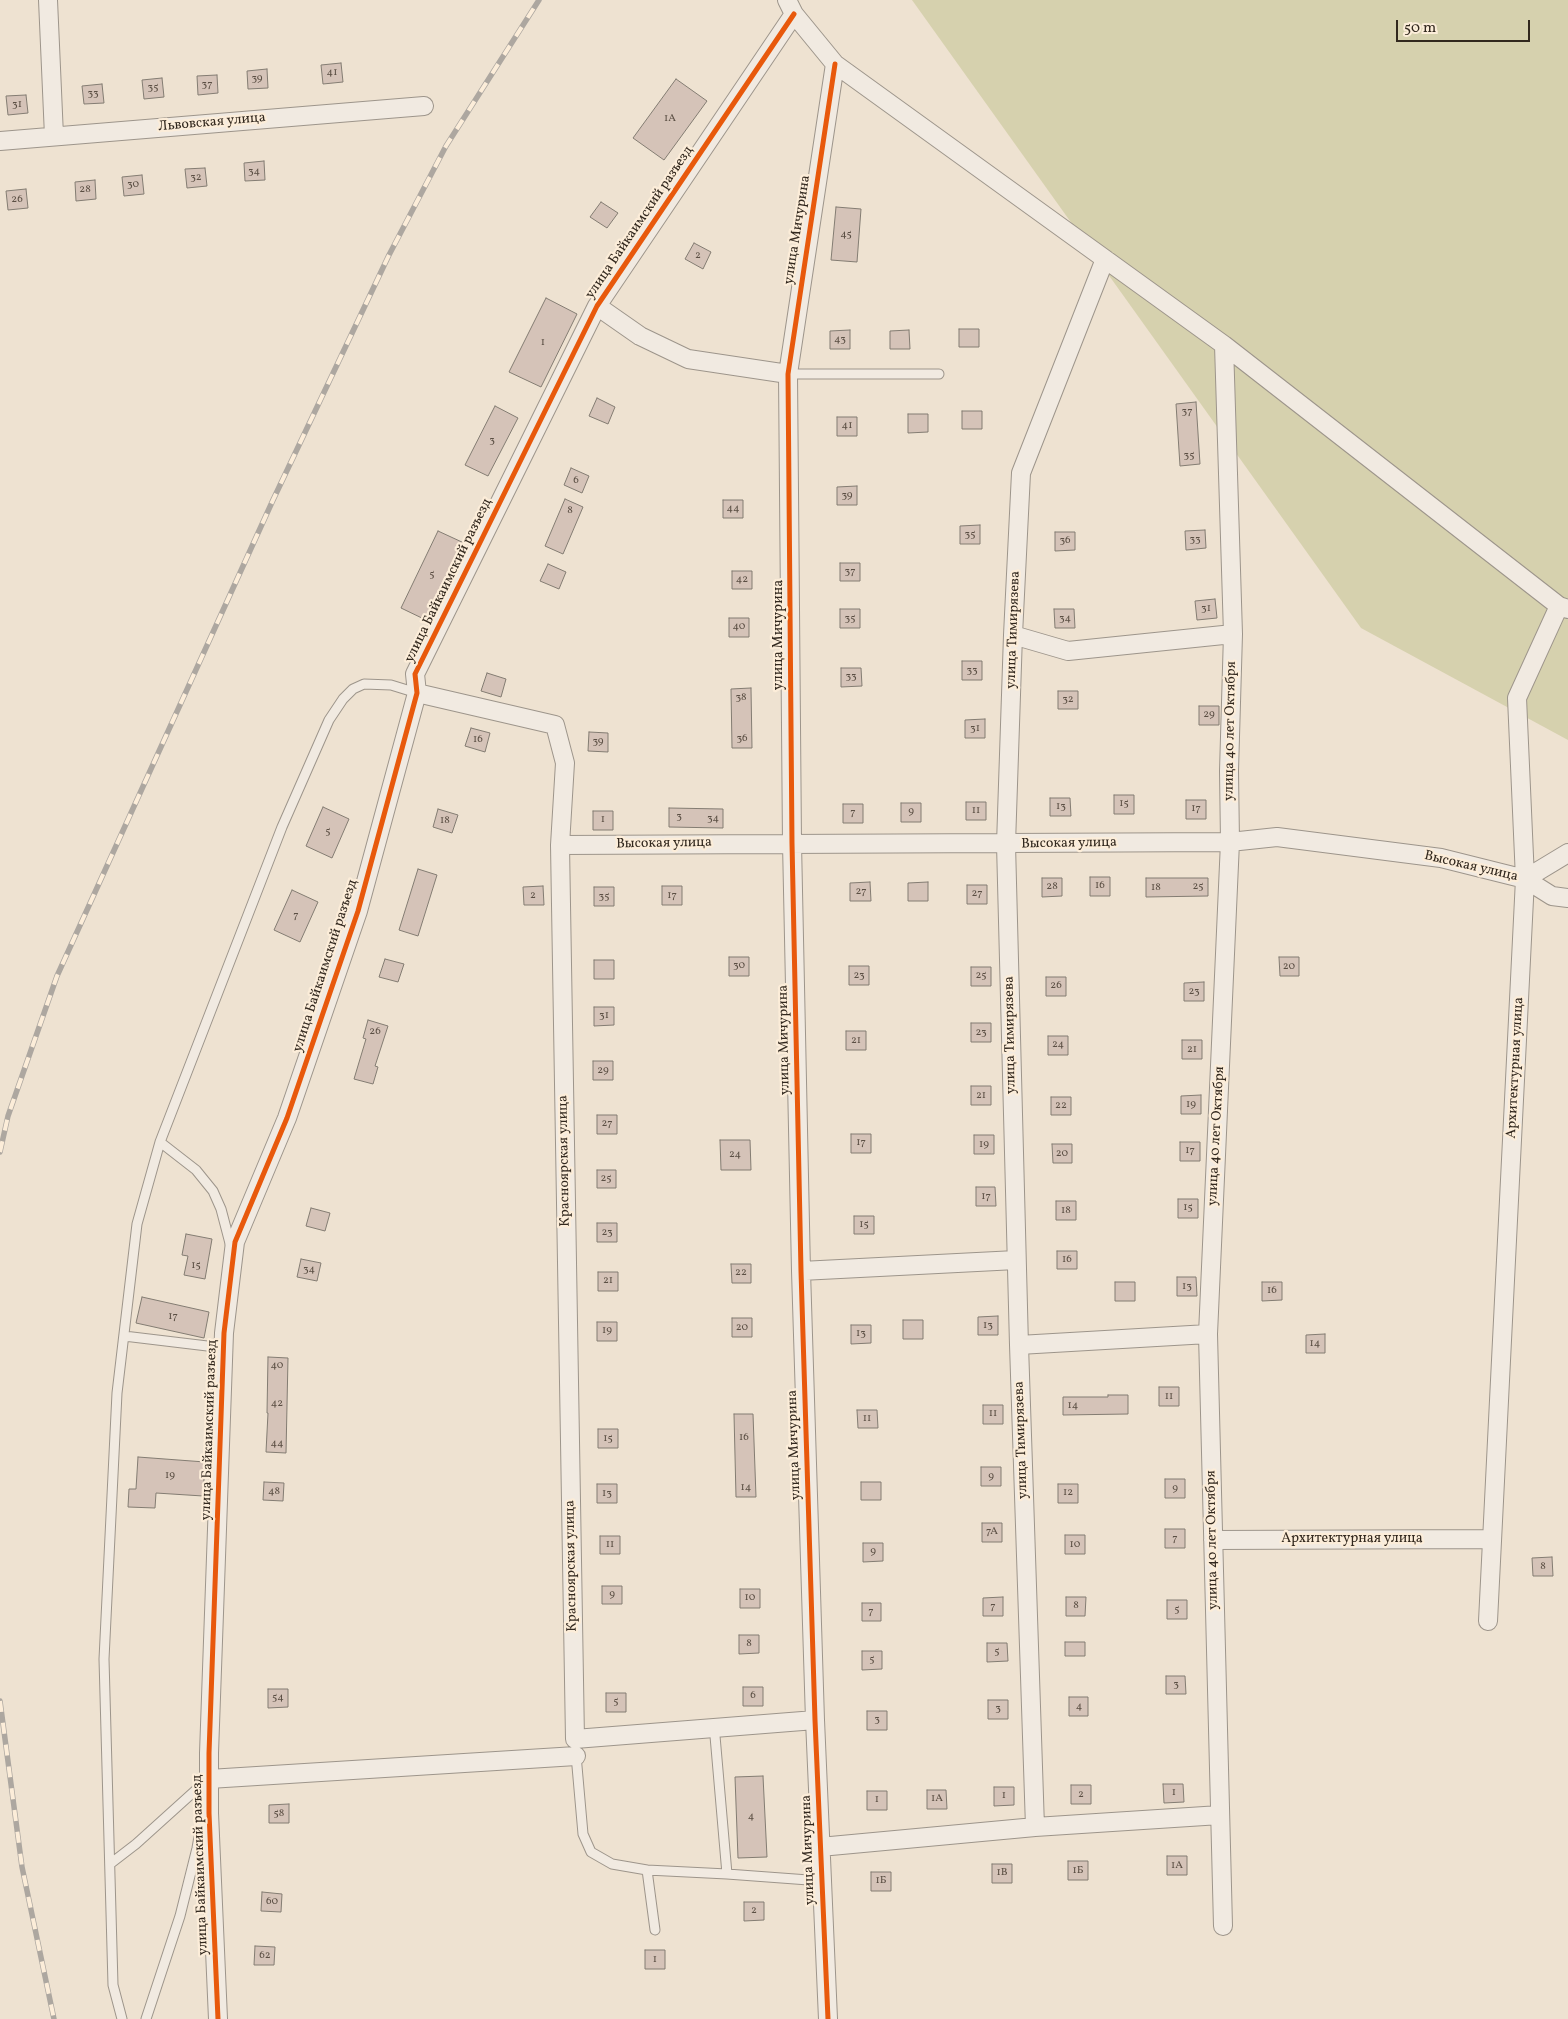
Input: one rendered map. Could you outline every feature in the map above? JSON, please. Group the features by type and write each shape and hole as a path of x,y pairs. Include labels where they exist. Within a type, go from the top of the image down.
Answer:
{"street":[{"path":"48,0 54,136"},
{"path":"791,7 834,64 1224,345 1564,607"},
{"name":"улица Байкаимский разъезд","path":"218,2019 209,1779 224,1348 235,1242 287,1118 358,911 417,693 416,674 597,306 791,7"},
{"name":"улица Мичурина","path":"828,2019 815,1720 801,1271 792,843 788,374 834,64"},
{"name":"Львовская улица","path":"0,141 424,106"},
{"name":"улица Тимирязева","path":"1035,1827 1018,1345 1006,844 1013,635 1021,473 1105,259"},
{"path":"597,306 640,336 688,359 788,374"},
{"name":"улица 40 лет Октября","path":"1223,1926 1208,1334 1230,842 1229,770 1233,634 1224,345"},
{"name":"Архитектурная улица","path":"1488,1620 1525,879 1517,698 1564,607"},
{"path":"1013,635 1068,651 1233,634"},
{"name":"Красноярская улица","path":"417,693 554,726 565,762 560,845 575,1748"},
{"name":"Высокая улица","path":"560,845 1230,842 1277,837 1441,858 1525,879 1552,896 1568,898"},
{"path":"1525,879 1568,853"},
{"path":"801,1271 1016,1260"},
{"path":"1018,1345 1208,1334"},
{"name":"Архитектурная улица","path":"1213,1540 1492,1539"},
{"path":"209,1779 575,1748 815,1720"},
{"path":"820,1847 1035,1827 1220,1815"}],"lane":[{"path":"788,374 939,374"},
{"path":"122,2019 113,1985 104,1659 117,1392 137,1224 160,1142 282,827 329,720 352,689 364,684 391,685 417,693"},
{"path":"160,1142 196,1170 213,1191 222,1209 233,1256"},
{"path":"124,1336 224,1348"},
{"path":"715,1736 727,1874"},
{"path":"575,1748 583,1834 590,1852 612,1864 647,1870 822,1881"},
{"path":"110,1864 136,1844 209,1779"},
{"path":"146,2019 180,1916 197,1848 209,1779"},
{"path":"647,1870 655,1930"}],"shaded area":[{"path":"912,0 1568,0 1568,740 1361,628"}],"building":[{"path":"341,63 343,82 323,84 321,65"},
{"path":"267,69 268,88 248,89 247,71"},
{"path":"217,75 218,93 198,95 197,76"},
{"path":"162,78 164,97 144,99 142,80"},
{"path":"676,79 707,101 664,160 633,138"},
{"path":"102,84 104,103 84,104 82,86"},
{"path":"26,95 28,113 8,115 6,96"},
{"path":"264,161 265,180 245,181 244,163"},
{"path":"205,168 207,186 187,188 185,169"},
{"path":"142,175 144,194 124,196 122,177"},
{"path":"95,180 96,199 76,201 75,182"},
{"path":"26,189 28,208 8,210 6,191"},
{"path":"601,202 618,213 607,228 590,217"},
{"path":"836,207 861,209 857,262 831,260"},
{"path":"694,243 711,252 703,269 685,259"},
{"path":"546,298 577,314 541,387 509,372"},
{"path":"959,329 979,329 979,347 959,347"},
{"path":"850,330 850,349 830,349 830,331"},
{"path":"909,330 910,349 890,349 890,331"},
{"path":"597,398 615,407 608,424 589,416"},
{"path":"1196,402 1200,464 1180,466 1176,404"},
{"path":"495,406 518,418 488,476 465,465"},
{"path":"962,411 982,411 982,429 962,429"},
{"path":"908,414 928,414 928,432 908,433"},
{"path":"837,417 857,417 857,436 837,436"},
{"path":"571,468 589,476 582,493 564,485"},
{"path":"857,486 857,505 837,505 837,487"},
{"path":"565,499 583,507 563,554 545,546"},
{"path":"723,500 743,500 743,518 723,518"},
{"path":"980,525 980,544 960,544 960,526"},
{"path":"1205,530 1206,548 1186,550 1185,531"},
{"path":"438,531 464,543 426,620 401,608"},
{"path":"1055,532 1075,532 1075,550 1055,551"},
{"path":"840,563 860,563 860,581 840,581"},
{"path":"548,564 566,572 559,589 540,581"},
{"path":"732,571 752,571 752,589 732,589"},
{"path":"1215,599 1217,618 1197,620 1195,601"},
{"path":"840,609 860,609 860,628 840,628"},
{"path":"1054,609 1074,609 1075,628 1055,628"},
{"path":"729,618 749,618 749,637 729,637"},
{"path":"962,661 982,661 982,680 962,680"},
{"path":"841,668 861,668 862,686 841,687"},
{"path":"487,673 506,679 501,697 481,691"},
{"path":"751,688 752,748 732,748 731,689"},
{"path":"1058,691 1078,691 1078,709 1058,709"},
{"path":"1199,706 1219,706 1219,725 1199,725"},
{"path":"985,719 985,738 965,738 965,720"},
{"path":"471,728 490,733 485,752 465,746"},
{"path":"589,732 608,733 608,752 588,751"},
{"path":"1114,795 1134,795 1134,814 1114,814"},
{"path":"1050,798 1070,798 1071,816 1050,816"},
{"path":"1186,800 1206,800 1206,819 1186,819"},
{"path":"966,802 986,802 986,820 966,820"},
{"path":"901,803 921,803 921,822 901,822"},
{"path":"843,804 863,804 863,823 843,823"},
{"path":"323,807 349,819 332,858 306,846"},
{"path":"669,808 723,809 723,828 669,827"},
{"path":"438,809 458,815 452,833 433,827"},
{"path":"593,811 613,811 613,830 593,830"},
{"path":"418,869 437,875 418,936 399,930"},
{"path":"1090,877 1110,877 1110,896 1090,896"},
{"path":"1042,878 1062,878 1062,896 1042,897"},
{"path":"1146,878 1208,878 1208,896 1146,897"},
{"path":"870,882 871,901 850,901 850,883"},
{"path":"928,882 928,901 908,901 908,883"},
{"path":"967,885 987,885 987,904 967,904"},
{"path":"543,886 544,905 524,905 523,887"},
{"path":"662,886 682,886 682,905 662,905"},
{"path":"594,887 614,887 614,906 594,906"},
{"path":"292,890 318,902 300,942 274,930"},
{"path":"729,957 749,957 749,976 729,976"},
{"path":"1279,957 1299,957 1299,976 1280,976"},
{"path":"385,959 404,964 398,982 379,977"},
{"path":"594,960 614,960 614,979 594,979"},
{"path":"849,966 869,966 869,985 849,985"},
{"path":"971,967 991,967 991,986 971,986"},
{"path":"1046,977 1066,977 1066,996 1046,996"},
{"path":"1204,982 1204,1001 1184,1001 1184,983"},
{"path":"594,1007 614,1007 614,1025 594,1026"},
{"path":"368,1020 388,1026 375,1066 378,1067 373,1084 354,1079 366,1039 363,1038"},
{"path":"971,1023 991,1023 991,1042 971,1042"},
{"path":"846,1031 866,1031 866,1050 846,1050"},
{"path":"1048,1036 1068,1036 1068,1055 1048,1055"},
{"path":"1182,1040 1202,1040 1202,1059 1182,1059"},
{"path":"593,1061 613,1061 613,1080 593,1080"},
{"path":"971,1086 991,1086 991,1105 971,1105"},
{"path":"1201,1095 1201,1114 1181,1114 1181,1096"},
{"path":"1051,1097 1071,1097 1071,1115 1051,1115"},
{"path":"597,1115 617,1115 617,1134 597,1134"},
{"path":"851,1134 871,1134 871,1153 851,1153"},
{"path":"974,1135 994,1135 994,1154 974,1154"},
{"path":"720,1140 750,1140 751,1170 721,1170"},
{"path":"1180,1142 1200,1142 1200,1161 1180,1161"},
{"path":"1052,1144 1072,1144 1072,1163 1053,1163"},
{"path":"597,1170 616,1170 616,1188 597,1188"},
{"path":"976,1187 995,1187 996,1206 976,1206"},
{"path":"1178,1199 1198,1199 1198,1218 1178,1218"},
{"path":"1056,1201 1076,1201 1076,1220 1056,1220"},
{"path":"311,1208 330,1213 325,1231 306,1226"},
{"path":"854,1216 874,1216 874,1234 854,1234"},
{"path":"597,1223 617,1223 617,1242 597,1242"},
{"path":"186,1234 212,1239 205,1279 184,1275 188,1256 182,1255"},
{"path":"1057,1251 1077,1251 1077,1269 1057,1269"},
{"path":"301,1259 321,1263 317,1281 297,1277"},
{"path":"731,1264 751,1264 751,1283 732,1283"},
{"path":"598,1272 618,1272 618,1291 598,1291"},
{"path":"1177,1277 1196,1277 1197,1296 1177,1296"},
{"path":"1115,1282 1135,1282 1135,1301 1115,1301"},
{"path":"1262,1282 1282,1282 1282,1300 1262,1301"},
{"path":"142,1297 209,1312 204,1338 136,1323"},
{"path":"998,1316 998,1335 978,1335 978,1317"},
{"path":"732,1318 752,1318 752,1337 732,1337"},
{"path":"903,1320 923,1320 923,1339 903,1339"},
{"path":"597,1322 617,1322 617,1341 597,1341"},
{"path":"851,1325 871,1325 871,1343 851,1344"},
{"path":"1325,1334 1325,1353 1306,1353 1306,1335"},
{"path":"268,1357 288,1358 286,1453 266,1452"},
{"path":"1159,1387 1179,1387 1179,1406 1159,1406"},
{"path":"1108,1395 1128,1395 1128,1414 1063,1415 1063,1397 1108,1397"},
{"path":"983,1405 1003,1405 1003,1424 983,1424"},
{"path":"857,1410 877,1410 878,1428 858,1428"},
{"path":"734,1414 753,1414 756,1497 736,1497"},
{"path":"598,1429 618,1429 618,1448 598,1448"},
{"path":"138,1457 205,1462 203,1496 156,1493 155,1508 128,1507 129,1489 136,1489"},
{"path":"981,1467 1001,1467 1001,1486 981,1486"},
{"path":"1165,1479 1185,1479 1185,1498 1165,1498"},
{"path":"264,1482 284,1483 283,1501 263,1500"},
{"path":"861,1482 881,1482 881,1500 861,1500"},
{"path":"597,1484 617,1484 617,1503 597,1503"},
{"path":"1058,1484 1078,1484 1078,1503 1058,1503"},
{"path":"982,1523 1002,1523 1002,1542 982,1542"},
{"path":"1165,1529 1185,1529 1185,1548 1165,1548"},
{"path":"1065,1535 1085,1535 1085,1554 1065,1554"},
{"path":"600,1536 620,1536 620,1554 600,1554"},
{"path":"863,1543 883,1543 883,1561 863,1562"},
{"path":"1552,1557 1553,1576 1533,1576 1532,1558"},
{"path":"602,1586 622,1586 622,1604 602,1604"},
{"path":"740,1589 760,1589 760,1608 740,1608"},
{"path":"1003,1597 1003,1616 983,1616 983,1598"},
{"path":"1066,1597 1086,1597 1085,1616 1066,1616"},
{"path":"1167,1600 1187,1600 1187,1619 1167,1619"},
{"path":"862,1603 881,1603 881,1621 862,1621"},
{"path":"739,1635 759,1635 759,1653 739,1654"},
{"path":"1065,1642 1085,1642 1085,1656 1065,1656"},
{"path":"987,1643 1007,1643 1008,1661 987,1662"},
{"path":"862,1651 882,1651 882,1669 862,1670"},
{"path":"1166,1676 1185,1676 1186,1694 1166,1694"},
{"path":"743,1687 763,1687 763,1706 743,1706"},
{"path":"268,1689 288,1689 288,1707 268,1708"},
{"path":"606,1693 626,1693 626,1712 606,1712"},
{"path":"1069,1697 1088,1697 1088,1716 1069,1716"},
{"path":"988,1700 1008,1700 1008,1719 988,1719"},
{"path":"867,1711 887,1711 887,1730 867,1730"},
{"path":"763,1776 767,1857 738,1858 735,1777"},
{"path":"1163,1784 1183,1784 1184,1802 1164,1803"},
{"path":"1071,1785 1091,1785 1091,1804 1071,1804"},
{"path":"994,1787 1014,1787 1014,1805 994,1806"},
{"path":"927,1790 946,1790 947,1809 927,1809"},
{"path":"867,1791 887,1791 887,1810 867,1810"},
{"path":"289,1804 289,1823 269,1823 269,1805"},
{"path":"1167,1856 1187,1856 1187,1875 1167,1875"},
{"path":"1068,1861 1088,1861 1088,1880 1068,1880"},
{"path":"992,1864 1012,1864 1012,1883 992,1883"},
{"path":"871,1872 891,1872 891,1891 871,1891"},
{"path":"262,1892 282,1894 281,1912 261,1911"},
{"path":"744,1902 764,1902 764,1920 744,1921"},
{"path":"255,1946 275,1947 274,1965 254,1965"},
{"path":"645,1950 665,1950 665,1969 645,1969"}],"railway":[{"path":"0,1152 8,1116 57,976 273,500 389,255 446,146 539,0"},
{"path":"0,1701 22,1867 54,2019"}],"cycle path":[{"path":"218,2019 209,1813 209,1753 224,1333 235,1242 287,1118 358,911 417,693 415,674 597,306 794,14"},
{"path":"828,2019 815,1720 801,1271 792,843 788,374 835,64"}]}
